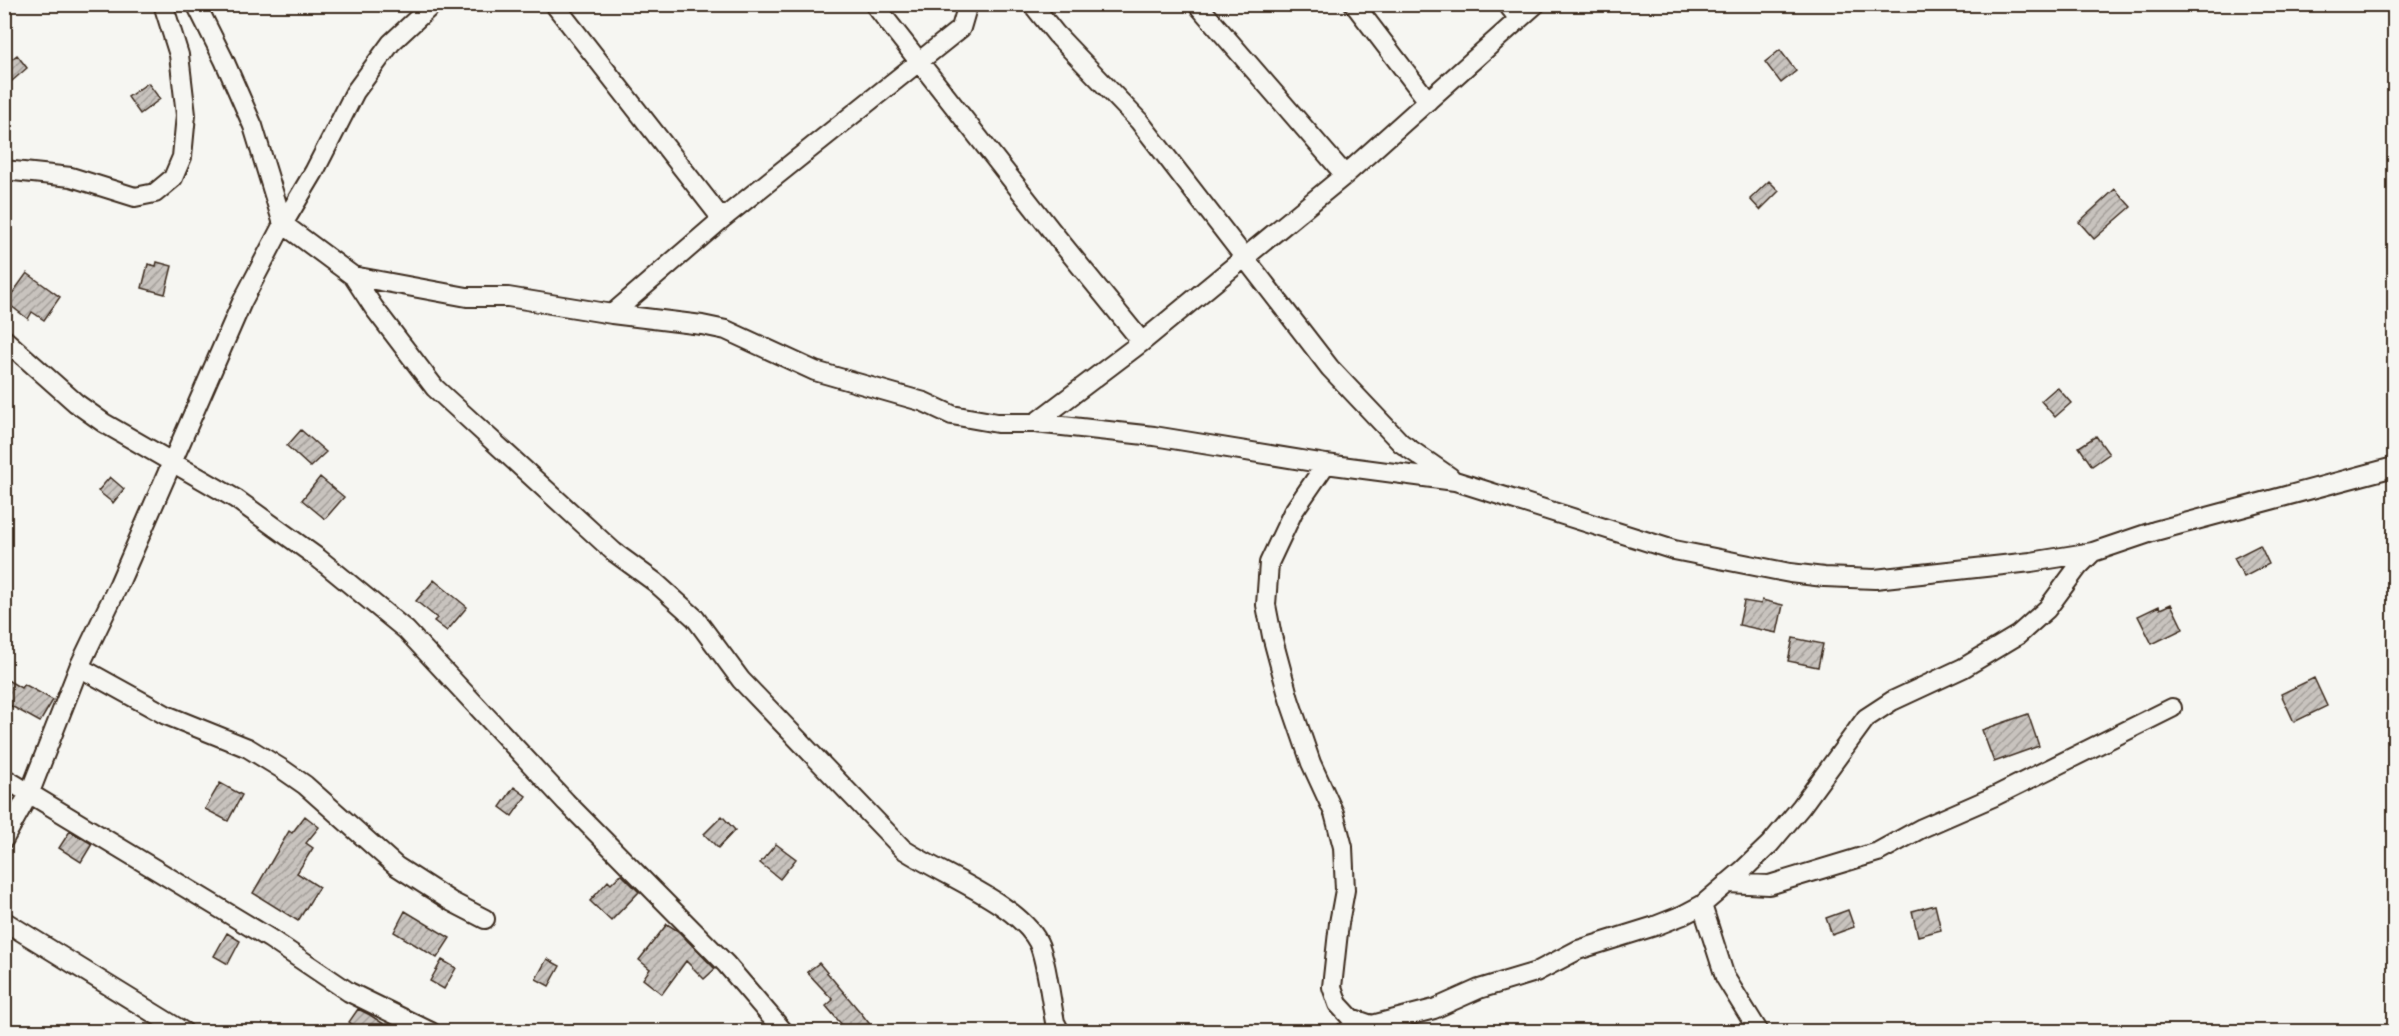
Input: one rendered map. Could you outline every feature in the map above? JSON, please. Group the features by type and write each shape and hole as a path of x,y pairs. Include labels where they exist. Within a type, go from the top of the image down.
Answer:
{"street":[{"path":"4,170 71,177 135,197 155,193 173,178 182,157 186,115 179,56 163,4"},
{"path":"196,4 253,126 283,224 353,276 374,308 435,388 614,552 655,582 695,618 741,680 903,849 927,865 987,897 1030,929 1039,945 1055,1022 1060,1032"},
{"path":"4,839 30,792 79,667 119,584 242,302 283,224 314,172 355,92 391,43 433,4"},
{"path":"554,4 722,219"},
{"path":"874,4 1143,342"},
{"path":"612,314 722,219 961,28 968,4"},
{"path":"1032,4 1056,34 1139,121 1330,368 1394,436 1422,459 1455,481"},
{"path":"1197,4 1345,175"},
{"path":"1354,4 1428,101"},
{"path":"1507,4 1519,19"},
{"path":"1035,423 1143,342 1345,175 1536,4"},
{"path":"353,276 466,297 508,297 612,314 702,325 726,330 815,371 924,402 952,415 997,423 1035,423 1154,435 1326,464 1455,481 1674,550 1744,565 1824,577 1855,579 1904,577 2093,552 2155,531 2394,467"},
{"path":"4,339 76,403 104,423 236,499 318,558 406,630 566,802 726,964 784,1032"},
{"path":"1326,464 1293,512 1269,563 1266,605 1289,699 1311,763 1334,813 1343,847 1345,890 1332,987 1338,1004 1351,1018 1374,1029"},
{"path":"1346,1032 1374,1029 1434,1009 1479,989 1536,972 1578,950 1655,926 1702,905 1770,843 1801,807 1866,718 1892,701 1963,668 2018,635 2047,609 2078,567 2093,552"},
{"path":"79,667 166,714 248,748 282,769 305,786 396,866 452,902 485,919"},
{"path":"1727,883 1769,885 1878,852 1922,828 1993,797 2172,708"},
{"path":"4,778 269,938 349,992 424,1030"},
{"path":"1702,905 1725,977 1759,1032"},
{"path":"4,921 184,1032"}],"building":[{"path":"1780,50 1796,71 1781,83 1765,62"},
{"path":"17,55 27,68 12,81 4,72 4,65"},
{"path":"148,83 160,99 140,114 128,97"},
{"path":"1769,181 1779,191 1760,210 1750,199"},
{"path":"2115,189 2131,207 2094,239 2079,222"},
{"path":"157,262 172,266 165,294 142,288 148,264 156,266"},
{"path":"27,273 60,297 44,320 32,312 28,319 6,302"},
{"path":"2057,387 2071,403 2055,417 2041,401"},
{"path":"301,430 326,452 310,467 287,446"},
{"path":"2096,436 2109,454 2092,466 2079,447"},
{"path":"110,477 124,489 113,503 98,491"},
{"path":"320,477 344,497 325,519 302,500"},
{"path":"2260,545 2269,564 2244,577 2234,558"},
{"path":"434,580 467,607 447,631 434,621 437,618 416,601"},
{"path":"1762,600 1783,605 1777,633 1739,625 1744,601 1761,604"},
{"path":"2171,604 2183,629 2152,644 2138,616 2159,606 2160,609"},
{"path":"1793,638 1823,644 1818,667 1788,661"},
{"path":"4,678 21,688 24,684 53,700 40,722 4,702"},
{"path":"2314,678 2327,706 2294,722 2281,694"},
{"path":"2028,714 2039,746 1994,762 1982,730"},
{"path":"220,783 242,795 228,821 205,809"},
{"path":"514,787 526,796 512,816 500,807"},
{"path":"305,816 319,827 306,843 313,848 297,873 319,887 298,921 253,893 289,831 292,833"},
{"path":"722,816 735,830 718,848 704,834"},
{"path":"70,831 92,844 81,862 59,848"},
{"path":"776,844 796,859 780,879 760,863"},
{"path":"621,874 639,892 611,921 590,901 608,881 611,884"},
{"path":"1935,905 1941,930 1918,936 1912,911"},
{"path":"1848,910 1854,927 1832,935 1826,918"},
{"path":"405,911 450,938 437,958 394,932"},
{"path":"667,924 678,931 715,969 704,979 686,961 662,994 643,979 650,969 639,960"},
{"path":"227,933 240,941 228,964 214,956"},
{"path":"547,959 560,966 549,986 536,979"},
{"path":"442,960 456,968 444,989 430,981"},
{"path":"819,963 876,1032 848,1032 826,1006 833,1000 807,972"},
{"path":"358,1009 396,1032 349,1032 353,1025 349,1022"}]}
